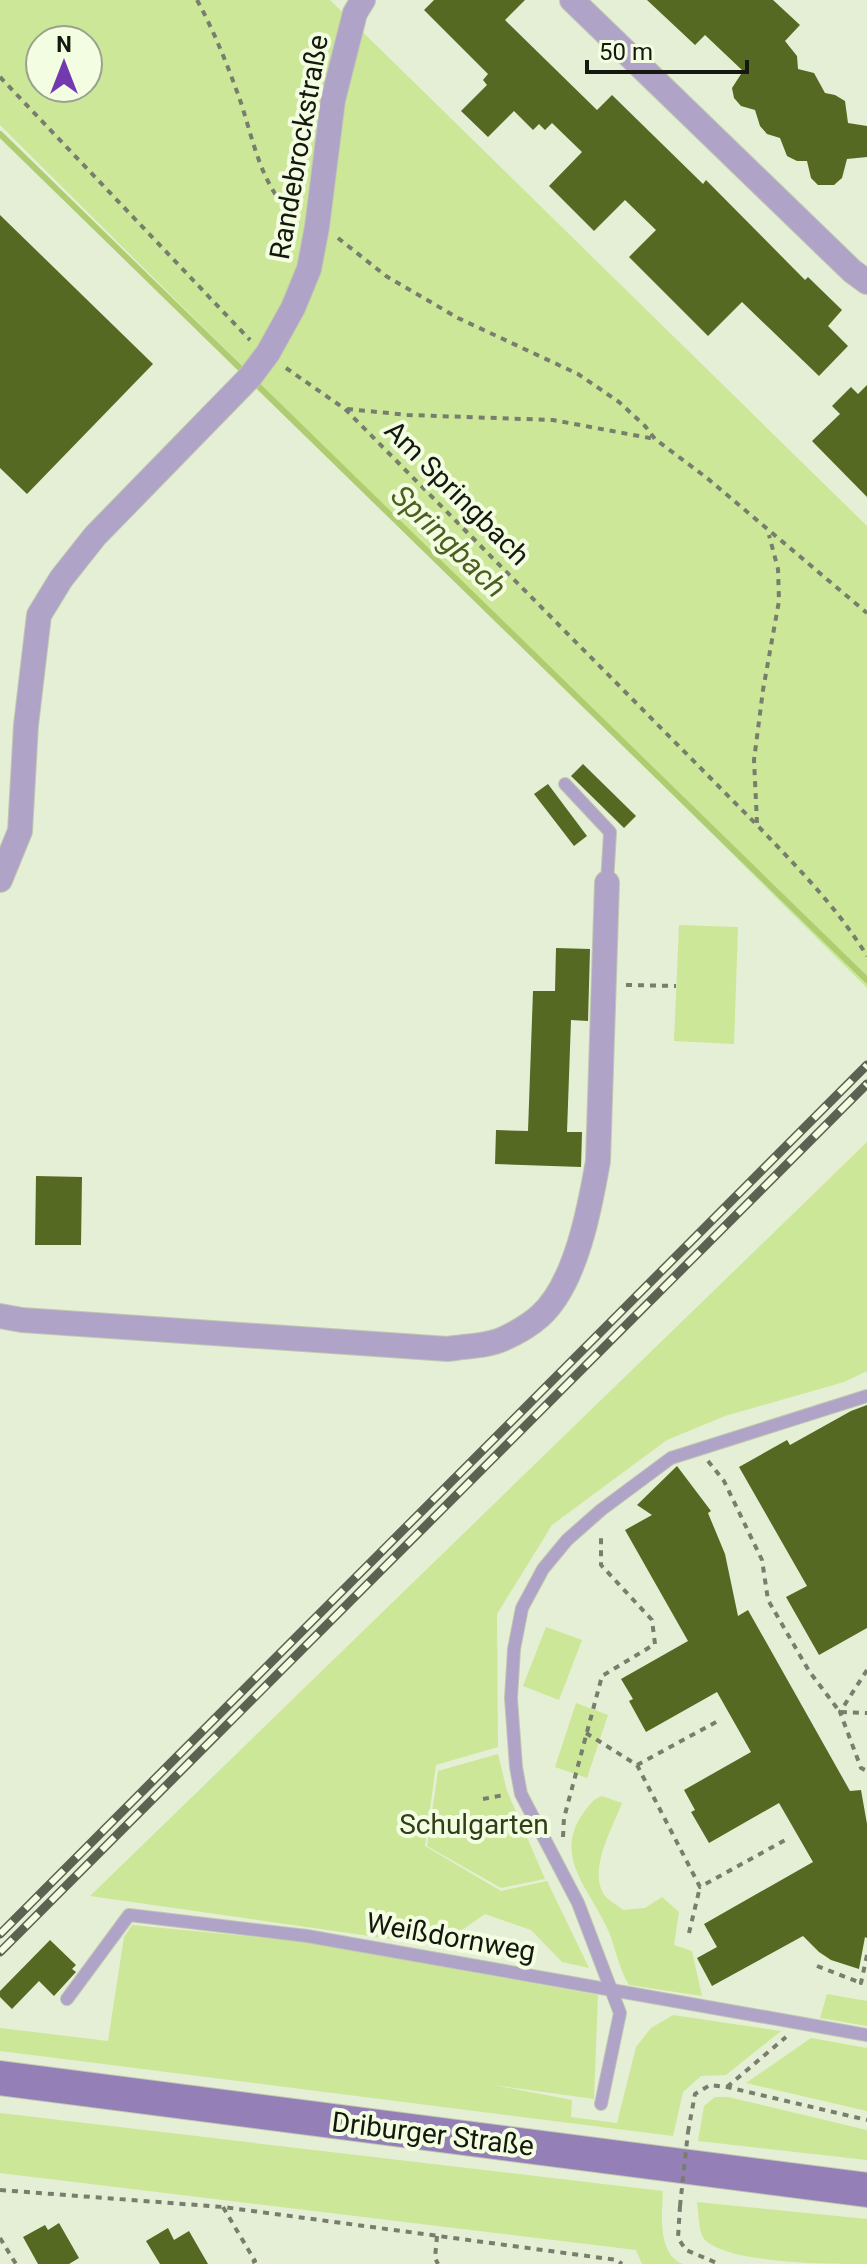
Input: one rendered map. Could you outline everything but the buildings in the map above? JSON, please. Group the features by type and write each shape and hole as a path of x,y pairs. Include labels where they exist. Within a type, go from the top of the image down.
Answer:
{"main road":[{"name":"Driburger Straße","path":"0,2078 867,2190"}],"street":[{"name":"Randebrockstraße","path":"0,880 20,831 26,725 39,615 61,579 95,536 246,381 268,353 293,308 309,269 333,100 355,13 363,0"},
{"path":"572,0 852,271 867,282"},
{"path":"0,1316 448,1349 501,1341 541,1316 577,1253 598,1161 607,883"}],"lane":[{"path":"565,784 610,832 607,883"},
{"path":"601,2104 620,2013 578,1903 521,1794 511,1698 514,1649 522,1608 543,1569 567,1540 601,1510 671,1458 867,1396"},
{"name":"Weißdornweg","path":"67,1999 129,1915 307,1936 867,2035"}],"path":[{"path":"197,0 218,44 277,199 294,216 333,234 386,276 458,318 578,374 619,402 655,439 707,478 867,613"},
{"name":"Am Springbach","path":"0,77 252,342 345,409 757,825 812,883 852,932 867,956"},
{"path":"345,409 408,415 553,420 655,439"},
{"path":"757,825 754,760 779,601 778,569 769,533"},
{"path":"604,985 676,986"},
{"path":"698,1448 724,1481 762,1560 768,1600 809,1671 840,1712 861,1768 867,1771"},
{"path":"561,1868 564,1818 602,1676 655,1644 652,1620 601,1565 601,1510"},
{"path":"840,1712 867,1670"},
{"path":"840,1712 867,1713"},
{"path":"637,1765 718,1721"},
{"path":"586,1733 637,1765 700,1887 689,1933"},
{"path":"483,1799 521,1794"},
{"path":"700,1887 787,1839"},
{"path":"817,1966 864,1983 867,1955"},
{"path":"727,2087 802,2023"},
{"path":"719,2264 686,2250 678,2238 688,2132 695,2094 710,2085 727,2087 867,2120"},
{"path":"0,2190 223,2207 517,2245 617,2260 622,2264"},
{"path":"223,2207 255,2261 248,2264"},
{"path":"437,2236 435,2258 438,2264"},
{"path":"0,2238 16,2264"}],"green space":[{"path":"0,0 330,0 867,526 867,988 0,125"},
{"path":"679,925 738,927 734,1044 674,1041"},
{"path":"867,1142 867,1371 844,1382 725,1416 667,1440 552,1525 497,1614 498,1747 436,1765 425,1846 501,1891 547,1881 589,1968 562,1962 531,1930 485,1914 439,1946 90,1896"},
{"path":"546,1627 582,1640 559,1700 523,1686"},
{"path":"576,1703 608,1715 587,1778 555,1767"},
{"name":"Schulgarten","path":"498,1754 507,1791 545,1879 501,1888 427,1846 438,1771"},
{"path":"602,1796 622,1803 600,1859 599,1883 603,1893 623,1910 645,1908 662,1897 679,1912 674,1945 692,1951 702,1996 629,1985 626,1979 609,1932 573,1859 575,1828 590,1804"},
{"path":"132,1925 306,1942 598,1995 594,2099 493,2085 572,2100 571,2117 617,2123 636,2047 651,2028 673,2015 781,2031 726,2075 701,2076 683,2092 673,2136 0,2051 0,2028 108,2041 124,1937"},
{"path":"827,1994 867,2001 867,2026 820,2018"},
{"path":"811,2038 867,2048 867,2111 746,2083"},
{"path":"715,2097 728,2097 867,2130 867,2160 698,2141 704,2106"},
{"path":"0,2113 663,2191 665,2242 675,2259 683,2264 642,2264 636,2250 0,2173"},
{"path":"697,2202 867,2219 867,2264 780,2261 716,2247 702,2235"}],"waterway":[{"name":"Springbach","path":"0,134 246,374"},
{"name":"Springbach","path":"254,382 867,980"}],"railway":[{"path":"0,1934 867,1065"},
{"path":"0,1952 867,1084"}]}
